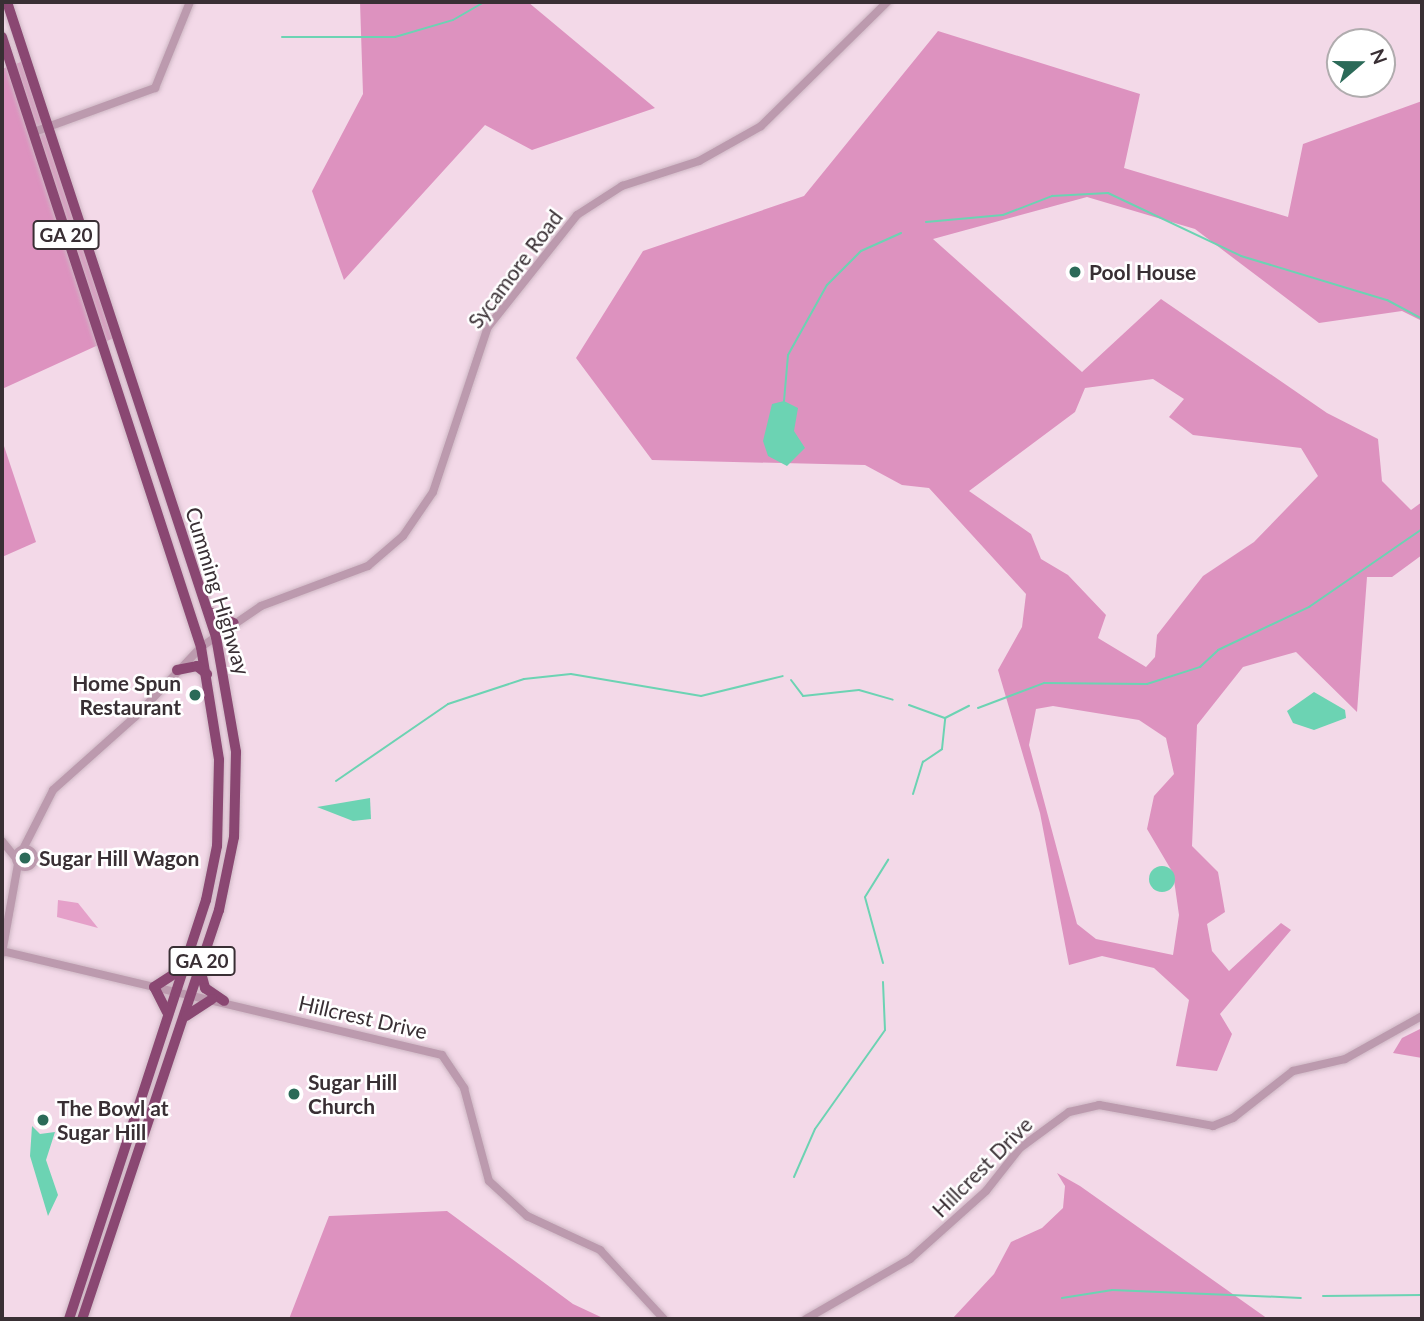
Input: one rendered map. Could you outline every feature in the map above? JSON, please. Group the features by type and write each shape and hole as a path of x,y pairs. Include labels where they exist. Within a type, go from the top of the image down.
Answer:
{"highway":[{"name":"Cumming Highway","path":"8,2 216,637 233,718 235,812 228,871 200,968 82,1319"},
{"name":"Cumming Highway","path":"2,37 201,647 219,760 217,846 183,968 69,1319"},
{"path":"206,609 234,624"},
{"path":"177,670 197,666 207,674"},
{"path":"167,1015 154,987 183,968"},
{"path":"182,1020 218,1000 205,987 200,968"}],"street":[{"path":"34,132 155,88 190,2"},
{"name":"Sycamore Road","path":"19,855 53,790 201,647 261,606 368,566 402,536 433,492 488,327 577,215 611,191 699,161 761,126 887,2"},
{"path":"19,883 30,866 33,853 32,832"},
{"path":"2,841 30,866"},
{"path":"19,855 33,853"},
{"path":"2,952 19,883 19,855"},
{"name":"Hillcrest Drive","path":"2,952 176,990 442,1055 464,1088 489,1181 527,1216 600,1250 664,1319"},
{"name":"Hillcrest Drive","path":"806,1319 910,1259 986,1191 1020,1148 1069,1112 1099,1105 1127,1108 1213,1126 1293,1071 1345,1059 1422,1016"}],"shaded area":[{"path":"360,2 528,2 655,108 532,150 485,125 344,280 312,191 363,94"},
{"path":"938,31 1140,94 1124,168 1288,217 1303,144 1422,101 1422,321 1402,311 1319,323 1195,229 1087,197 933,239 1082,372 1161,299 1327,413 1378,439 1382,481 1411,510 1422,502 1422,555 1392,577 1367,577 1357,712 1296,652 1243,667 1197,725 1192,846 1218,872 1225,912 1207,924 1212,951 1229,971 1281,923 1291,930 1220,1014 1232,1034 1217,1071 1176,1066 1189,1000 1154,968 1102,956 1069,965 1040,813 998,670 1022,627 1026,594 929,488 902,485 865,465 652,460 576,358 643,251 804,196","holes":["1153,379 1184,399 1169,417 1193,435 1301,448 1318,476 1254,542 1203,576 1157,635 1155,657 1146,667 1098,638 1106,615 1068,575 1041,559 1031,534 969,491 1075,412 1085,388","1053,706 1139,720 1166,738 1174,774 1154,796 1147,829 1173,873 1179,915 1173,955 1096,939 1077,924 1029,745 1036,709"]},
{"path":"29,59 118,336 2,389 2,69"},
{"path":"784,401 798,408 794,431 805,448 787,466 768,456 763,441 772,404"},
{"path":"2,440 36,542 2,557"},
{"path":"1314,692 1345,710 1346,718 1314,730 1293,723 1287,711"},
{"path":"370,798 371,819 353,821 317,807"},
{"path":"1162,866 1171,870 1175,879 1171,888 1162,892 1153,888 1149,879 1153,870"},
{"path":"58,900 78,903 98,928 57,917"},
{"path":"1422,1028 1422,1058 1393,1053 1402,1038"},
{"path":"32,1126 40,1134 55,1132 46,1160 58,1195 48,1216 30,1156"},
{"path":"1057,1173 1080,1186 1268,1319 952,1319 994,1274 1011,1242 1042,1228 1063,1208 1065,1186"},
{"path":"447,1211 573,1304 605,1319 289,1319 329,1216"}],"waterway":[{"path":"282,37 395,37 453,20 484,2"},
{"path":"926,222 1003,215 1052,196 1108,193 1241,256 1387,300 1422,319"},
{"path":"784,401 788,355 827,285 861,251 901,233"},
{"path":"978,708 1044,683 1147,684 1200,667 1218,650 1309,607 1422,529"},
{"path":"336,781 448,704 524,679 571,674 701,696 783,676"},
{"path":"791,680 803,696 859,690 893,700"},
{"path":"909,705 945,718 969,706"},
{"path":"913,794 923,762 942,749 945,718"},
{"path":"883,963 865,897 888,860"},
{"path":"794,1177 815,1129 885,1030 883,982"},
{"path":"1062,1298 1112,1290 1301,1298"},
{"path":"1323,1296 1422,1295"}],"place":[{"name":"Pool House","path":"1075,272"},
{"name":"Home Spun Restaurant","path":"195,695"},
{"name":"Sugar Hill Wagon","path":"25,858"},
{"name":"Sugar Hill Church","path":"294,1094"},
{"name":"The Bowl at Sugar Hill","path":"43,1120"}]}
